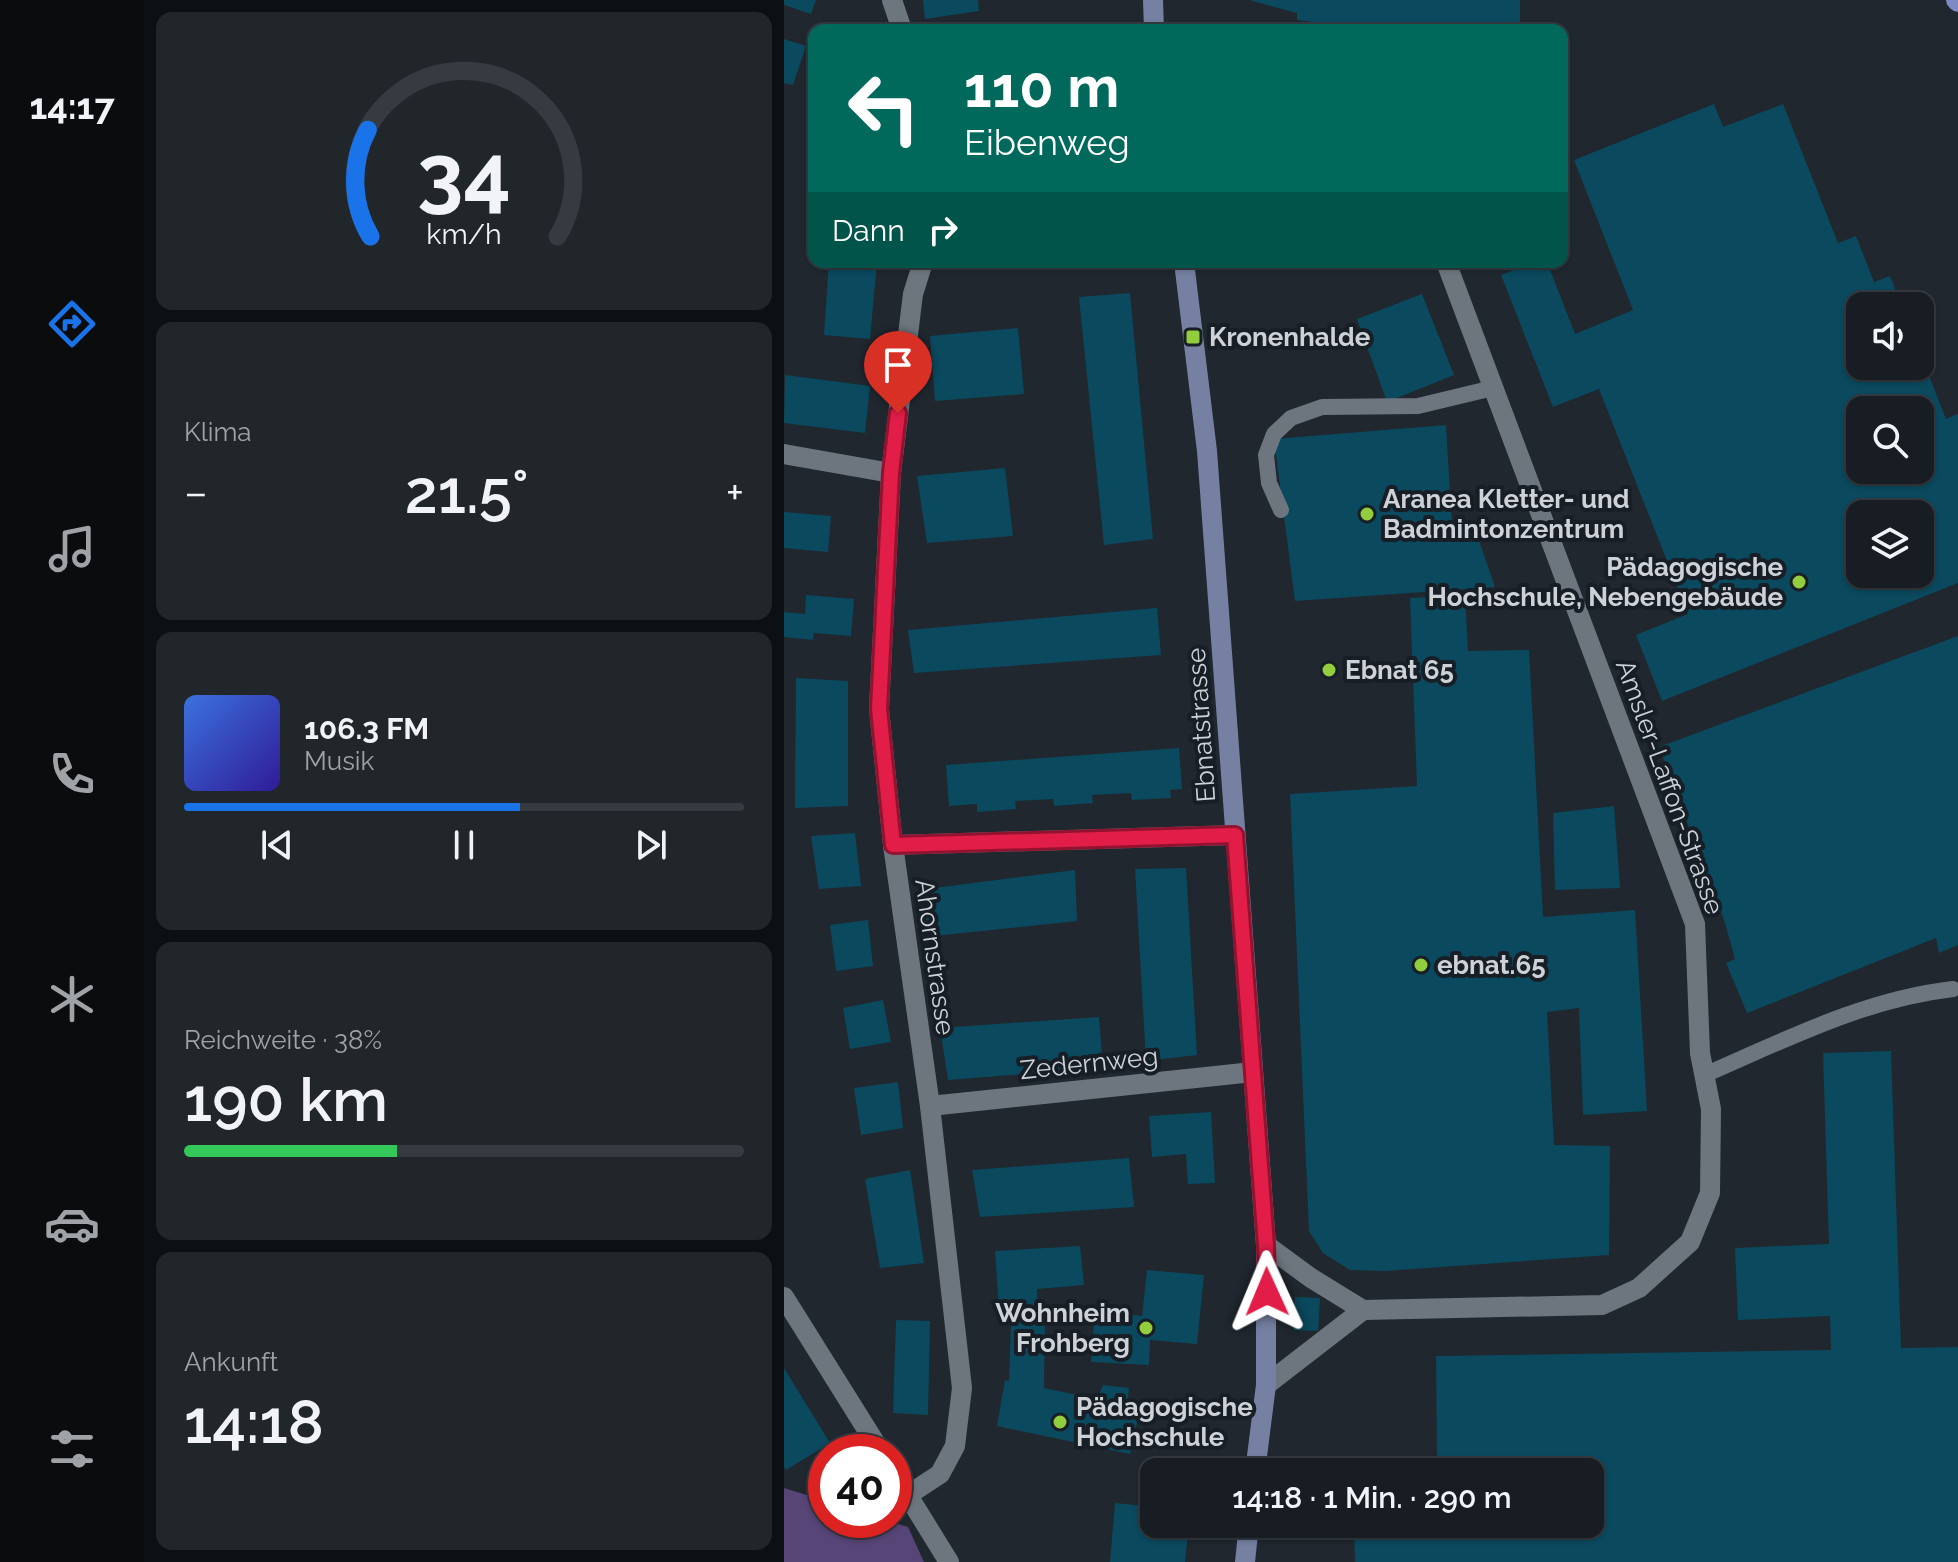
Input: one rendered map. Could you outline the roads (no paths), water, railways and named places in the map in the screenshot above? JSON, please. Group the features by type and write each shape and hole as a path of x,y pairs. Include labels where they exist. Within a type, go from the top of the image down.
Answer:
{"street":[{"path":"892,0 900,24"},
{"path":"1153,0 1154,24"},
{"name":"Ahornstrasse","path":"912,1492 940,1474 955,1446 962,1388 930,1106 893,845 879,709 891,473 913,294 921,268"},
{"name":"Ebnatstrasse","path":"1185,268 1207,451 1266,1245 1266,1385 1257,1458"},
{"name":"Amsler-Laffon-Strasse","path":"1363,1310 1602,1305 1639,1288 1690,1242 1710,1193 1711,1109 1700,1053 1695,924 1448,268"},
{"path":"784,454 891,473"},
{"path":"893,845 1235,835"},
{"name":"Zedernweg","path":"930,1106 1253,1072"},
{"path":"1266,1245 1363,1310 1266,1385"},
{"path":"784,1297 870,1434"},
{"path":"912,1502 949,1562"},
{"path":"1245,1562 1248,1538"}],"lane":[{"path":"1281,510 1269,483 1266,455 1274,434 1291,418 1322,407 1418,406 1493,388"},
{"path":"1704,1075 1834,1018 1921,993 1953,989"}],"place":[{"name":"Kronenhalde","path":"1193,337"},
{"name":"Aranea Kletter- und Badmintonzentrum","path":"1367,514"},
{"name":"Pädagogische Hochschule, Nebengebäude","path":"1799,582"},
{"name":"Ebnat 65","path":"1329,670"},
{"name":"ebnat.65","path":"1421,965"},
{"name":"Wohnheim Frohberg","path":"1146,1328"},
{"name":"Pädagogische Hochschule","path":"1060,1422"}]}
